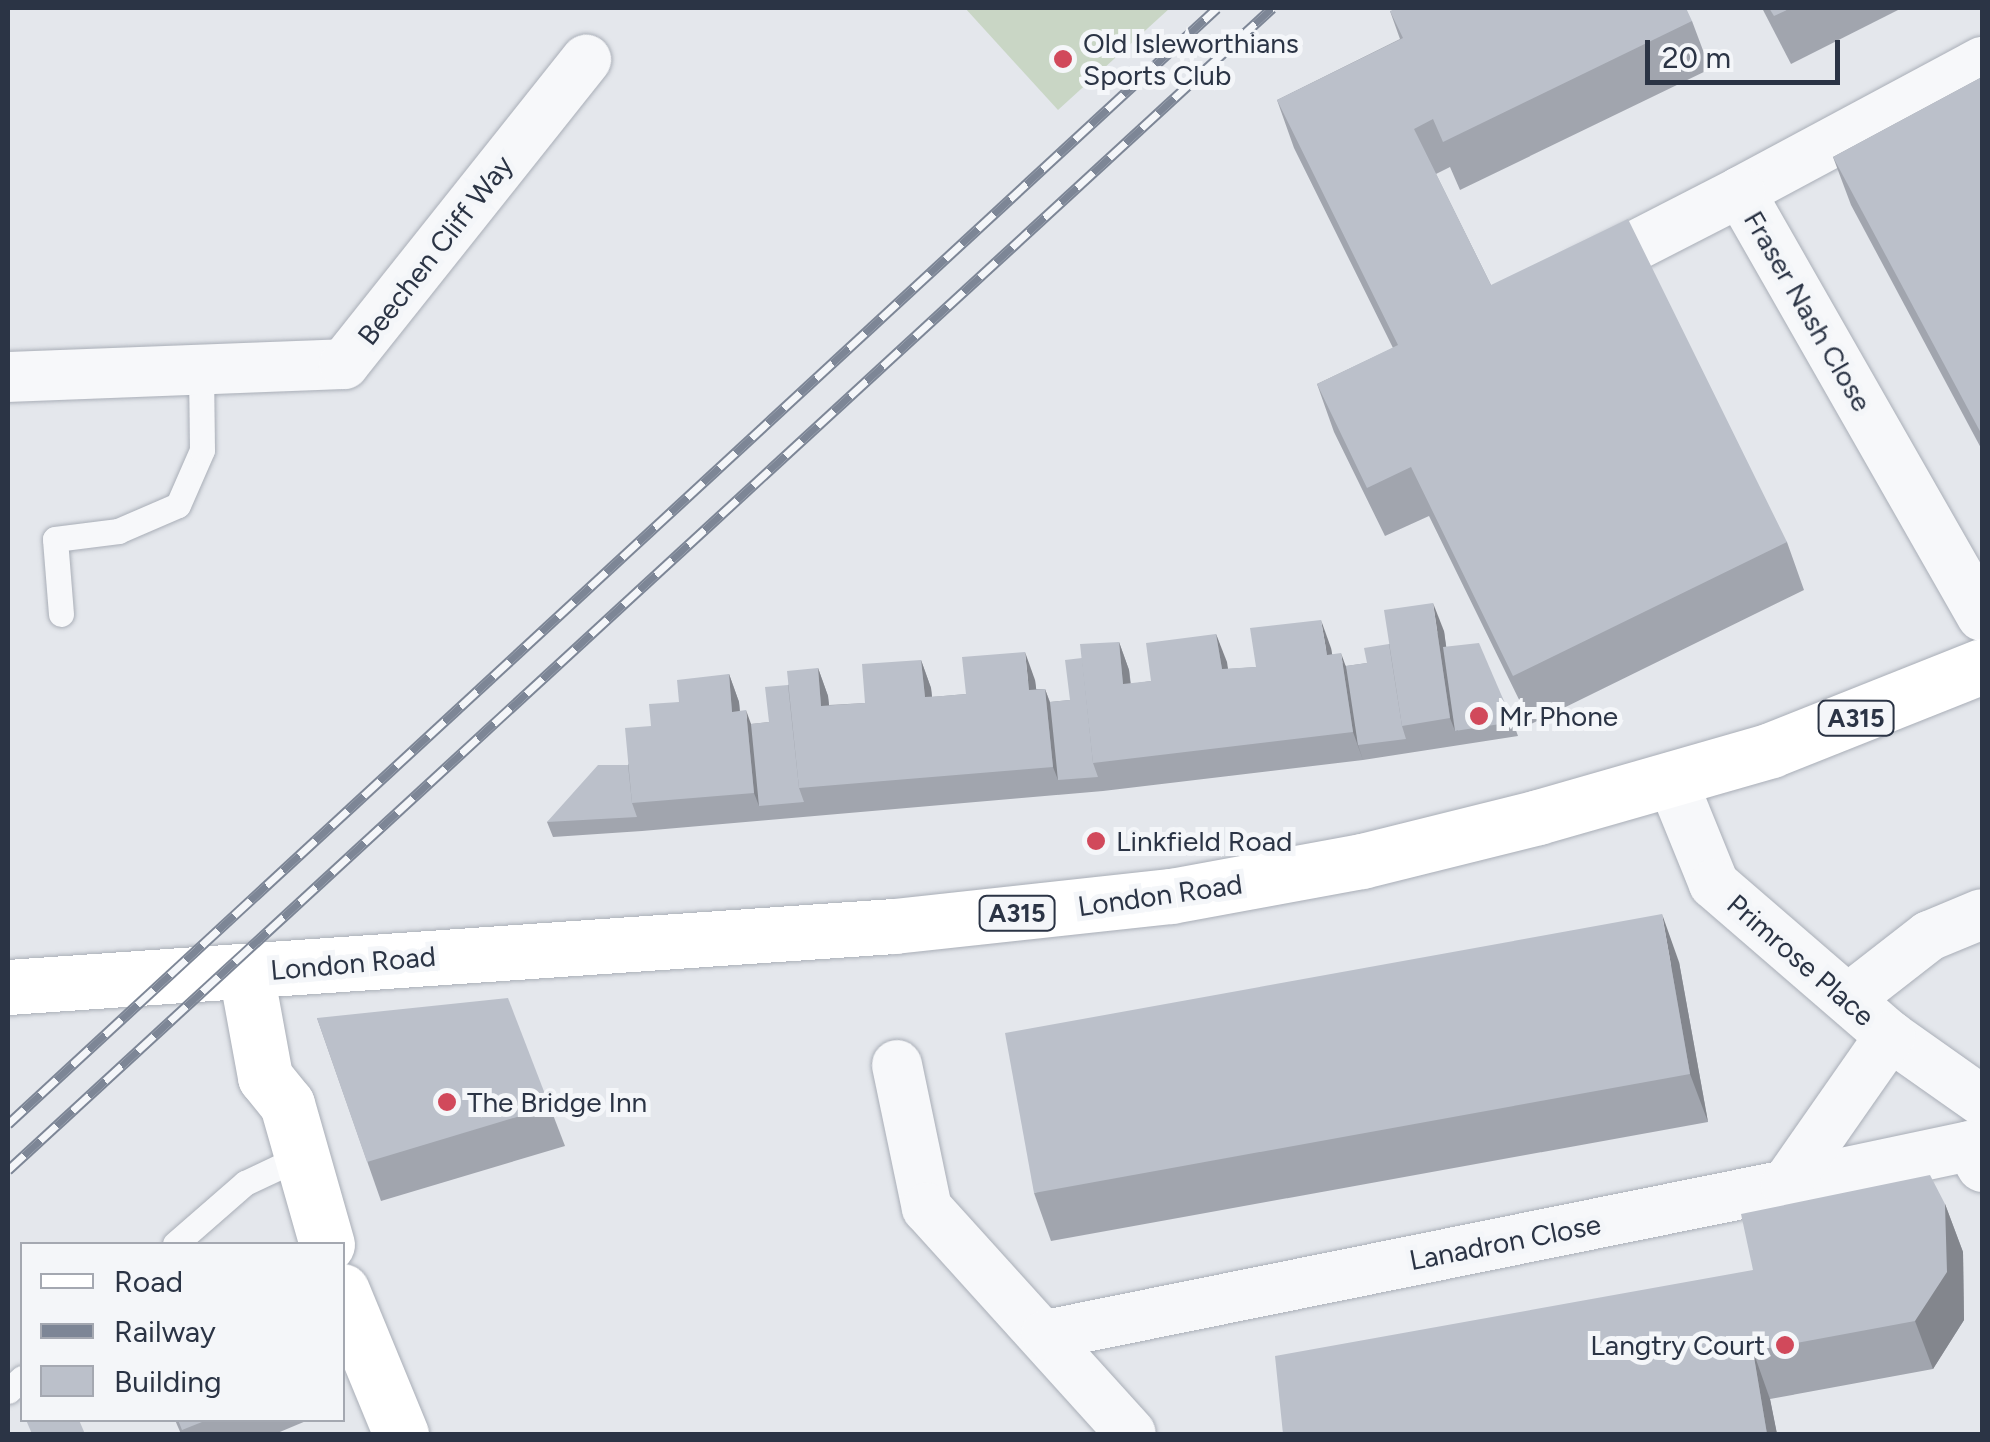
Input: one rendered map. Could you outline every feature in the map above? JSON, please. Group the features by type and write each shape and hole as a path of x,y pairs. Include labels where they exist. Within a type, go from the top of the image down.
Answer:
{"main road":[{"name":"London Road","path":"8,988 894,926 1171,896 1362,860 1771,750 1982,666"},
{"path":"246,973 266,1077 287,1104 326,1242"},
{"path":"345,1298 401,1434"}],"street":[{"name":"Beechen Cliff Way","path":"8,377 344,364 586,60"},
{"name":"Fraser Nash Close","path":"1982,62 1740,192 1982,616"},
{"path":"1538,295 1740,192"},
{"name":"Primrose Place","path":"1671,778 1714,884 1890,1036 1982,1101"},
{"path":"1848,999 1928,936 1982,914"},
{"path":"1786,1185 1890,1036"},
{"path":"897,1065 927,1208 1131,1434"},
{"name":"Lanadron Close","path":"1046,1336 1970,1146 1982,1167"}],"lane":[{"path":"62,614 56,539 118,531 178,505 202,450 200,370"},
{"path":"176,1242 297,1140"}],"green space":[{"name":"Old Isleworthians Sports Club","path":"965,8 1170,8 1058,110"}],"building":[{"path":"1686,8 1692,21 1443,142 1433,119 1414,129 1491,285 1628,219 1787,542 1513,676 1411,467 1367,488 1317,384 1398,345 1277,100 1403,38 1390,11"},
{"path":"1769,8 1791,8 1774,16"},
{"path":"1982,77 1982,435 1833,157"},
{"path":"1433,603 1450,718 1402,726 1384,610"},
{"path":"1321,620 1327,655 1341,653 1353,732 1093,763 1080,644 1119,642 1123,684 1151,681 1146,643 1216,634 1222,669 1256,667 1250,628"},
{"path":"1479,643 1513,722 1455,731 1443,647"},
{"path":"1389,644 1406,739 1358,745 1346,666 1367,663 1364,648"},
{"path":"1025,652 1029,690 1045,689 1053,767 799,788 787,671 818,668 821,706 865,703 862,664 921,660 925,697 943,696 966,694 962,657"},
{"path":"1082,658 1093,763 1098,777 1058,780 1050,702 1070,700 1065,660"},
{"path":"729,674 732,712 746,710 754,793 632,803 625,728 651,726 649,704 679,702 677,680"},
{"path":"788,685 799,788 804,802 759,806 751,724 769,722 765,687"},
{"path":"598,765 628,765 637,817 547,822"},
{"path":"1662,914 1690,1074 1034,1193 1005,1033"},
{"name":"The Bridge Inn","path":"508,998 550,1107 367,1162 317,1018"},
{"path":"1930,1175 1945,1204 1947,1272 1915,1321 1753,1351 1767,1434 1283,1434 1275,1356 1753,1270 1741,1214"},
{"path":"27,1422 80,1422 85,1434 32,1434"},
{"path":"179,1422 202,1422 182,1430"}],"railway":[{"path":"8,1124 1217,8"},
{"path":"8,1170 1272,8"}],"place":[{"name":"Old Isleworthians Sports Club","path":"1063,59"},
{"name":"Mr Phone","path":"1479,716"},
{"name":"Linkfield Road","path":"1096,841"},
{"name":"The Bridge Inn","path":"447,1102"},
{"name":"Langtry Court","path":"1785,1345"}]}
